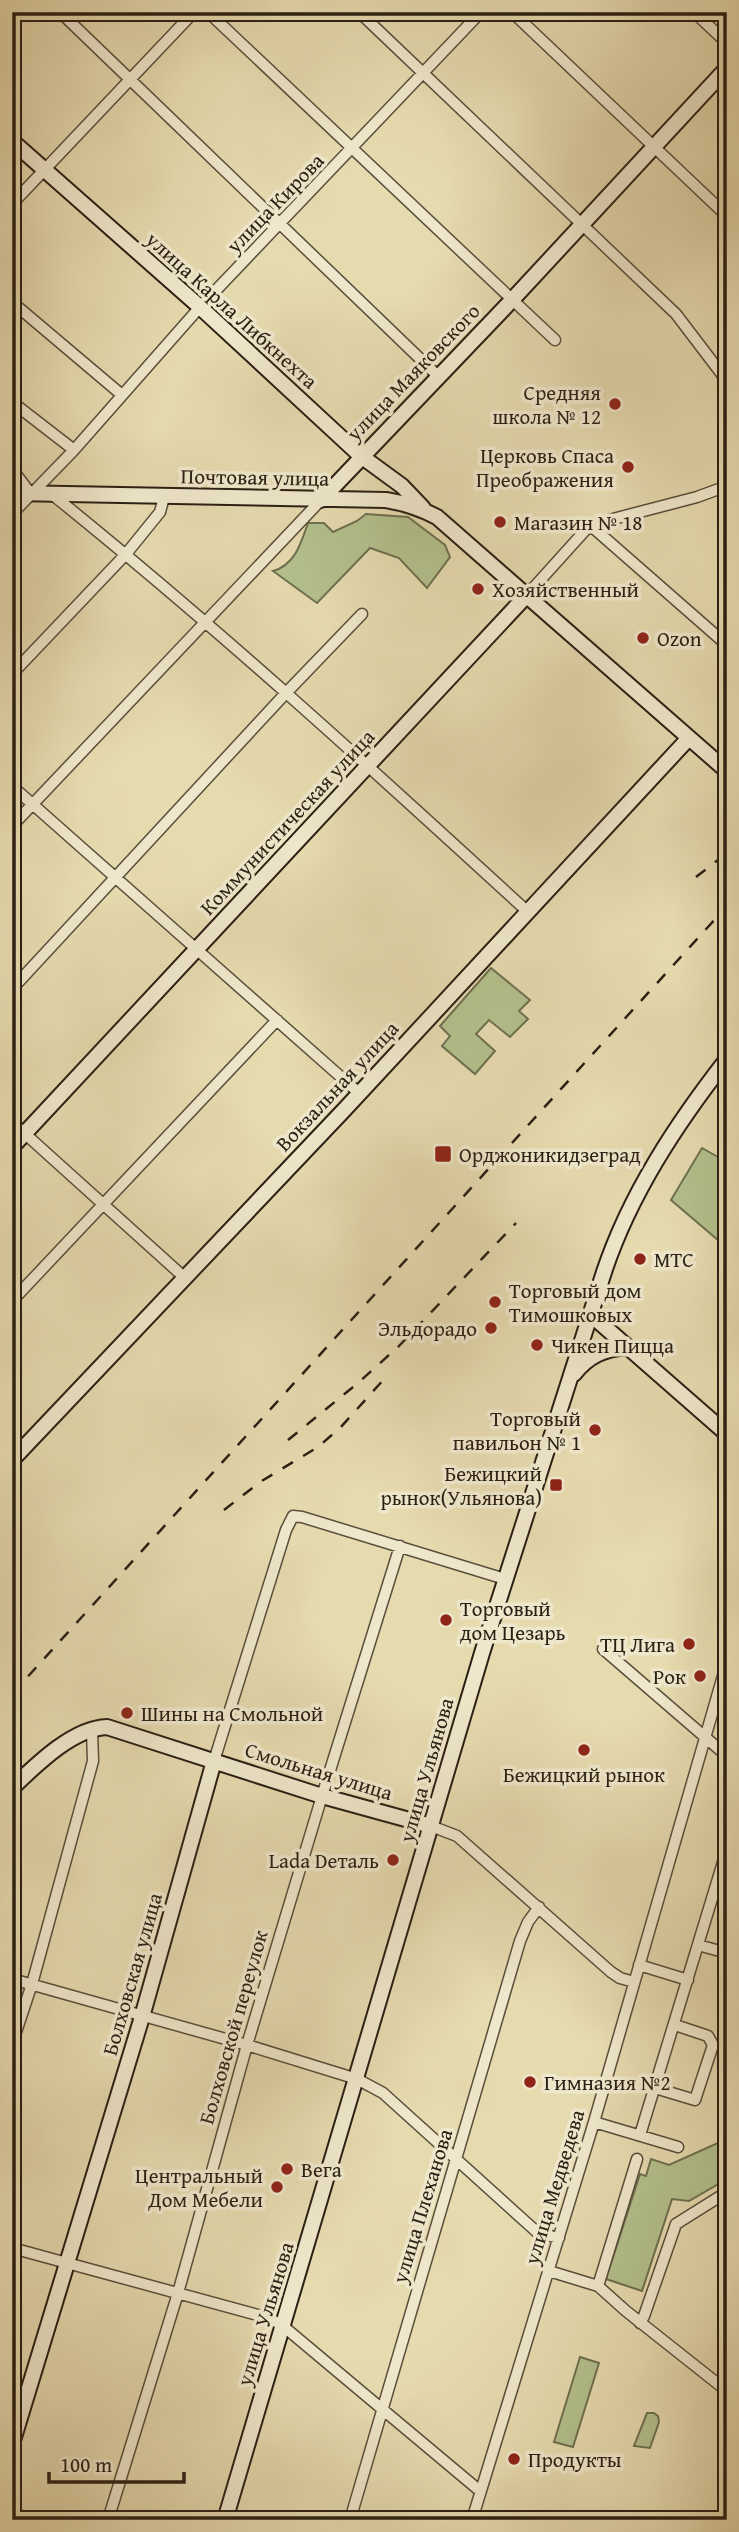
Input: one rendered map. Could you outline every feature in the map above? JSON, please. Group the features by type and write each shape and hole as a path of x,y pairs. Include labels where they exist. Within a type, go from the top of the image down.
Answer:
{"street":[{"path":"60,12 439,377"},
{"path":"12,204 194,12"},
{"path":"208,12 555,340"},
{"path":"359,12 676,314 727,381"},
{"name":"улица Кирова","path":"12,514 74,450 200,307 282,224 481,12"},
{"path":"512,12 727,216"},
{"path":"694,12 727,43"},
{"name":"улица Маяковского","path":"12,826 512,300 727,68"},
{"name":"улица Карла Либкнехта","path":"12,141 200,307 361,456 402,486 424,510"},
{"path":"12,302 122,395"},
{"path":"12,402 74,450"},
{"path":"12,469 31,494"},
{"path":"590,525 697,497 727,486"},
{"name":"Почтовая улица","path":"12,494 404,502 437,517 526,596"},
{"path":"54,496 205,621 528,912"},
{"path":"12,674 126,554 160,512 164,497"},
{"path":"590,525 727,645"},
{"name":"Коммунистическая улица","path":"12,1147 369,766 590,525"},
{"path":"526,596 727,771"},
{"path":"12,989 362,614"},
{"name":"Вокзальная улица","path":"12,1460 359,1093 688,738"},
{"path":"12,786 359,1093"},
{"path":"12,1301 277,1020"},
{"name":"улица Ульянова","path":"225,2520 505,1579 606,1265 622,1225 654,1165 727,1059"},
{"path":"12,1122 185,1278"},
{"path":"590,1314 727,1434"},
{"path":"570,1378 598,1353 627,1347"},
{"name":"Болховская улица","path":"12,2444 286,1530 293,1516 302,1517 400,1546"},
{"path":"400,1546 505,1579"},
{"name":"Болховской переулок","path":"108,2520 178,2293 247,2045 400,1546"},
{"path":"603,1649 727,1756"},
{"name":"улица Медведева","path":"472,2520 594,2122 727,1662"},
{"name":"Смольная улица","path":"92,1730 107,1727 457,1836 611,1972 635,1982"},
{"path":"12,1788 55,1750 92,1730 93,1761 32,1984 12,2044"},
{"path":"640,2135 724,1859 727,1860"},
{"name":"улица Плеханова","path":"350,2520 520,1941 528,1922 539,1907"},
{"path":"698,1945 727,1953"},
{"path":"639,1965 688,1980"},
{"path":"12,1979 357,2078 383,2093 538,2232 559,2238"},
{"path":"655,2088 695,2100 713,2045 708,2036 675,2025"},
{"path":"594,2122 678,2147"},
{"path":"598,2286 637,2159"},
{"path":"640,2323 676,2224 727,2192"},
{"path":"12,2248 270,2318 382,2407 480,2491"},
{"path":"549,2271 598,2286 640,2323 727,2391"},
{"path":"724,2520 727,2510"},
{"path":"12,2514 33,2520"}],"green space":[{"path":"366,514 408,517 445,545 450,557 427,588 399,558 370,548 317,603 273,571 287,564 292,558 308,523 324,523 333,532"},
{"path":"491,968 530,1000 519,1011 528,1019 510,1037 489,1020 476,1034 495,1051 475,1074 442,1046 450,1036 440,1026"},
{"path":"702,1148 727,1162 727,1252 719,1241 671,1200"},
{"path":"720,2142 727,2144 727,2179 689,2201 672,2199 642,2291 606,2279 640,2174 646,2176 651,2159 669,2165"},
{"path":"580,2357 599,2363 573,2447 554,2442"},
{"path":"647,2413 658,2416 659,2422 650,2448 634,2446"}],"railway":[{"path":"696,877 727,853"},
{"path":"12,1694 727,906"},
{"path":"288,1440 399,1346 516,1223"},
{"path":"224,1510 260,1482 318,1447 340,1428 385,1378"}],"place":[{"name":"Средняя школа № 12","path":"615,404"},
{"name":"Церковь Спаса Преображения","path":"628,467"},
{"name":"Магазин № 18","path":"500,522"},
{"name":"Хозяйственный","path":"478,589"},
{"name":"Ozon","path":"643,638"},
{"name":"Орджоникидзеград","path":"443,1154"},
{"name":"МТС","path":"640,1259"},
{"name":"Торговый дом Тимошковых","path":"495,1302"},
{"name":"Эльдорадо","path":"491,1328"},
{"name":"Чикен Пицца","path":"537,1345"},
{"name":"Торговый павильон № 1","path":"595,1430"},
{"name":"Бежицкий рынок(Ульянова)","path":"556,1485"},
{"name":"Торговый дом Цезарь","path":"446,1620"},
{"name":"ТЦ Лига","path":"689,1644"},
{"name":"Рок","path":"700,1676"},
{"name":"Шины на Смольной","path":"127,1713"},
{"name":"Бежицкий рынок","path":"584,1750"},
{"name":"Lada Dеталь","path":"393,1860"},
{"name":"Гимназия №2","path":"530,2082"},
{"name":"Вега","path":"287,2169"},
{"name":"Центральный Дом Мебели","path":"277,2187"},
{"name":"Продукты","path":"514,2459"}]}
